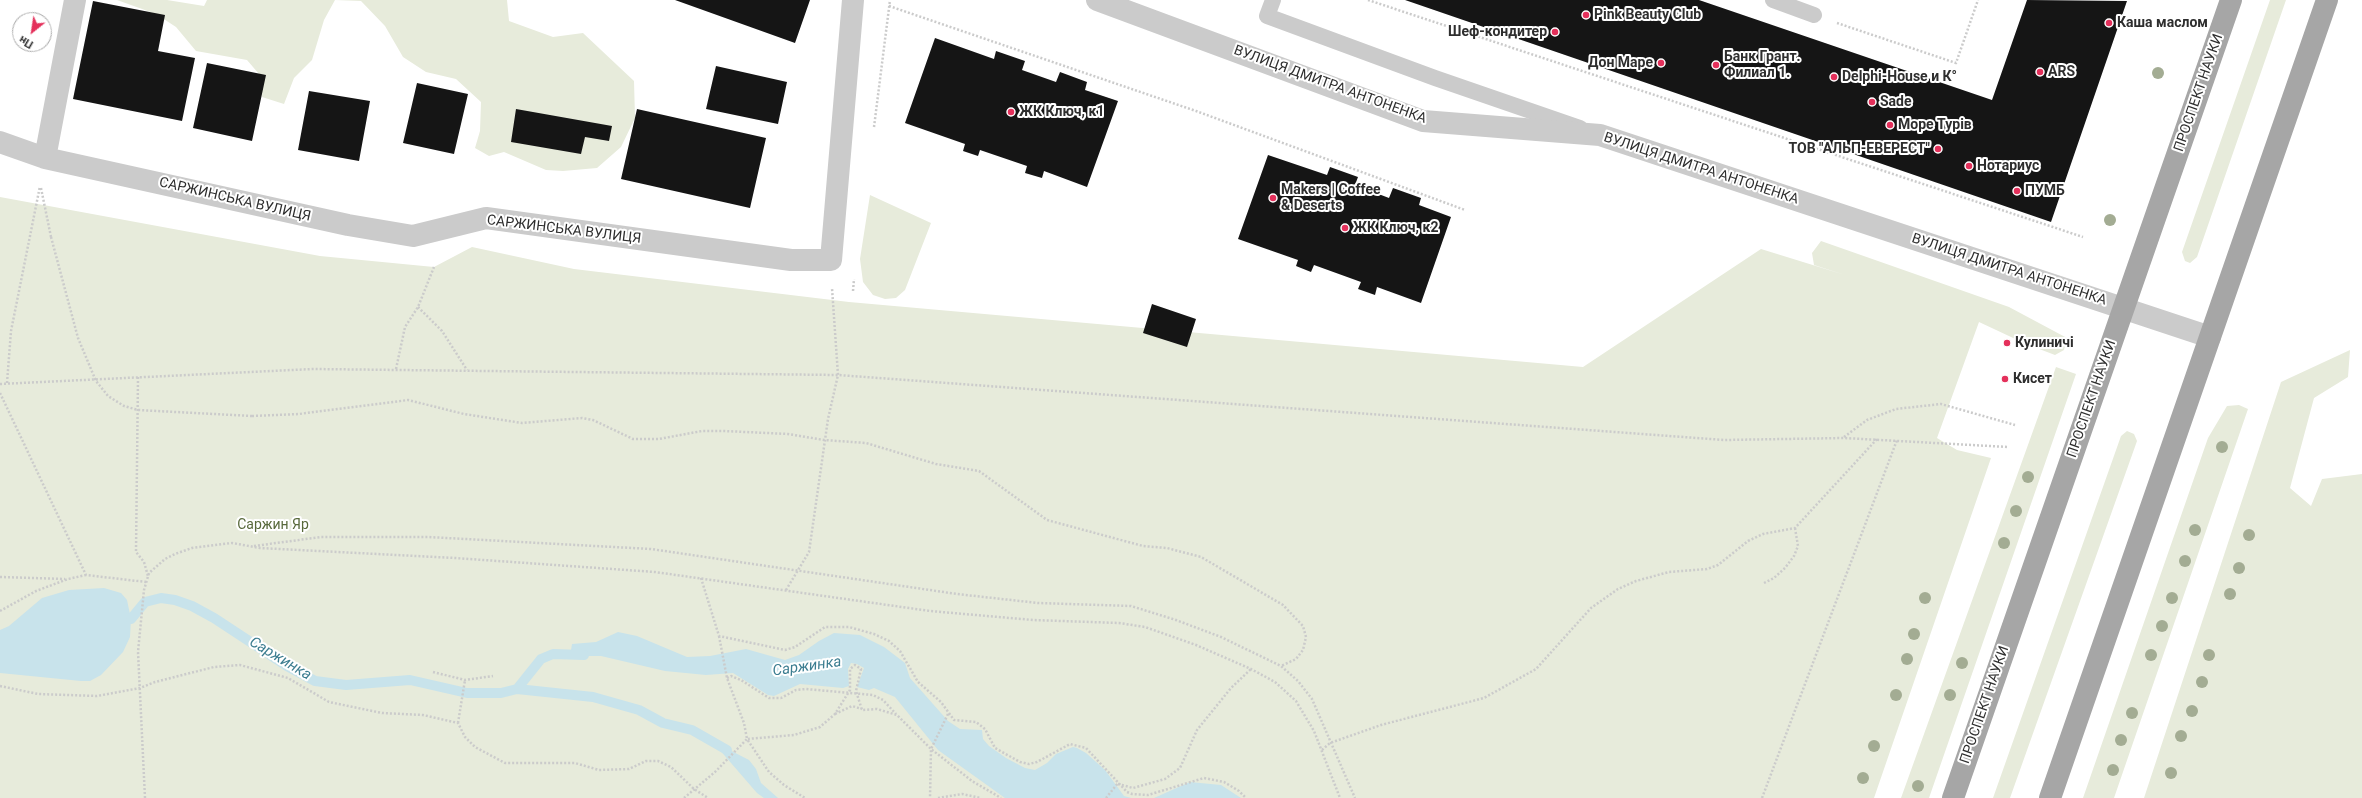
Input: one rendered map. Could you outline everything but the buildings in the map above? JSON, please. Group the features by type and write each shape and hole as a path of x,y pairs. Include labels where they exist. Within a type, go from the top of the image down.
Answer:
{"main road":[{"name":"ПРОСПЕКТ НАУКИ","path":"1953,798 2231,0"},
{"path":"2050,798 2327,0"}],"street":[{"path":"45,158 75,0"},
{"path":"831,260 853,0"},
{"name":"ВУЛИЦЯ ДМИТРА АНТОНЕНКА","path":"1097,0 1423,121 1600,135 2210,337"},
{"name":"САРЖИНСЬКА ВУЛИЦЯ","path":"0,142 45,158 348,225 413,236 486,218 791,260 831,260"}],"lane":[{"path":"1272,0 1268,16 1435,78 1600,135"},
{"path":"1773,0 1814,15"}],"path":[{"path":"1368,0 2083,237"},
{"path":"1814,15 1956,63 1978,0"},
{"path":"890,6 1196,111 1465,210"},
{"path":"7,383 11,331 40,183 51,237 78,338 96,381 108,396 124,406 138,410 252,416 299,414 408,400 464,414 522,423 582,418 593,420 633,439 659,439 709,431 788,434 824,440 866,443 936,464 979,471 1047,520 1143,546 1167,548 1201,557 1283,605 1303,626 1306,637 1303,650 1296,659 1281,666"},
{"path":"786,590 800,571 809,552 824,440 838,375 831,260"},
{"path":"396,369 405,327 418,307 434,267"},
{"path":"418,307 442,331 467,370"},
{"path":"0,384 98,377 138,377 313,368 838,375 1724,440 1844,438 2008,447"},
{"path":"138,377 136,552 144,562 148,576"},
{"path":"0,393 86,575"},
{"path":"1844,438 1867,420 1896,408 1941,404 2015,426"},
{"path":"1322,750 1330,743 1388,723 1484,698 1536,669 1591,608 1618,589 1636,581 1669,572 1707,569 1718,565 1748,541 1763,534 1795,528 1877,439"},
{"path":"1762,798 1897,440"},
{"path":"1764,583 1774,578 1785,568 1794,556 1798,546 1795,528"},
{"path":"253,546 321,537 428,538 651,549 957,594 1038,603 1130,606 1176,620 1221,637 1281,666 1298,681 1312,699 1355,798"},
{"path":"145,798 138,652 144,590 148,576 164,559 192,548 232,543 298,550 455,558 655,572 930,611 1033,620 1119,623 1145,627 1251,669 1275,682 1296,701 1314,731 1340,798"},
{"path":"0,611 36,591 68,579 86,575 146,582"},
{"path":"0,577 68,579"},
{"path":"701,578 722,644 727,678 744,723 748,739 769,772 784,785 805,798"},
{"path":"719,636 785,650 795,648 824,627 849,627 874,634 889,641 900,651 918,682 941,702 948,714 954,720 976,722 985,729 995,748 1029,764 1037,762 1070,744 1086,748 1096,756 1127,792 1148,795 1204,778 1224,782 1239,791 1246,798"},
{"path":"0,686 38,694 97,696 140,688 155,682 214,667 240,665 288,678 328,702 382,713 424,715 458,723"},
{"path":"684,798 715,772 748,739 794,735 820,727 835,714 849,693 850,669 855,665 861,669 857,694 862,710"},
{"path":"1118,783 1133,788 1165,779 1180,768 1197,730 1231,688 1251,669"},
{"path":"433,672 465,680 493,676"},
{"path":"727,678 731,676 741,680 769,698 781,698 796,690 806,689 873,694 882,700 931,749 972,781 1001,798"},
{"path":"465,680 458,723 465,737 475,747 505,763 575,763 599,770 629,769 646,761 658,761 672,767 694,789 708,798"},
{"path":"835,714 852,706 862,710 877,709 896,715"},
{"path":"930,798 931,749 948,714"},
{"path":"1106,798 1118,783"},
{"path":"938,798 962,794 981,798"}],"green space":[{"path":"117,0 167,0 204,6 207,0 335,0 324,20 312,60 294,78 284,104 262,97 259,74 247,60 196,51 176,27 156,14"},
{"path":"335,0 507,0 509,21 553,37 583,33 634,81 635,118 621,147 597,168 563,171 546,170 504,152 489,156 475,148 480,131 481,102 456,79 426,72 403,57 385,26 361,1"},
{"path":"2270,0 2286,0 2197,257 2190,263 2185,261 2182,252"},
{"path":"870,195 931,223 905,290 896,298 885,299 873,295 863,282 860,259"},
{"name":"Саржин Яр","path":"0,197 320,256 434,267 472,247 574,269 849,302 1583,367 1761,249 1845,275 1814,265 1812,253 1821,241 2009,307 2067,338 2064,350 2055,355 2026,344 1979,322 1937,438 1957,450 1991,458 1874,798 0,798"},
{"path":"2350,350 2348,377 2314,398 2290,488 2311,506 2322,479 2362,474 2362,798 2144,798 2281,382"},
{"path":"2056,367 2076,374 1929,798 1901,798"},
{"path":"2239,405 2248,409 2114,798 2083,798 2208,438 2227,406"},
{"path":"2127,431 2134,434 2137,441 2010,798 1993,798 2121,436"}],"water":[{"path":"104,588 121,593 127,600 131,619 130,637 123,652 101,675 90,681 81,681 0,673 0,630 9,626 42,598 69,590"},
{"path":"618,632 637,636 687,657 710,656 746,649 785,660 799,655 819,641 834,633 860,635 884,647 905,663 910,678 948,721 960,729 982,730 983,739 989,746 1006,758 1025,768 1035,770 1047,763 1056,754 1073,747 1077,748 1086,753 1105,770 1124,796 1131,798 1005,798 938,750 895,697 874,688 869,690 857,687 864,668 857,664 851,663 848,669 849,686 843,688 800,684 774,696 768,695 733,673 706,675 665,671 601,656 570,656 572,644 596,642"},
{"path":"712,741 749,760 756,769 761,783 778,798 764,798 757,793"},
{"path":"1190,782 1221,785 1241,798 1154,798"}],"waterway":[{"name":"Саржинка","path":"131,619 145,602 161,598 175,600 192,606 214,618 287,666 315,681 346,685 410,680 467,693 501,693 517,689 541,659 553,654 584,655"},
{"name":"Саржинка","path":"517,689 593,697 639,710 663,723 692,730 727,750"}],"place":[{"name":"Pink Beauty Club","path":"1586,15"},
{"name":"Каша маслом","path":"2109,23"},
{"name":"Шеф-кондитер","path":"1555,32"},
{"name":"Дон Маре","path":"1661,63"},
{"name":"Банк Грант. Филиал 1.","path":"1716,65"},
{"name":"ARS","path":"2040,72"},
{"name":"Delphi-House и К°","path":"1834,77"},
{"name":"Sade","path":"1872,102"},
{"name":"ЖК Ключ, к1","path":"1011,112"},
{"name":"Море Турів","path":"1890,125"},
{"name":"ТОВ \"АЛЬП-ЕВЕРЕСТ\"","path":"1938,149"},
{"name":"Нотариус","path":"1969,166"},
{"name":"ПУМБ","path":"2017,191"},
{"name":"Makers | Coffee & Deserts","path":"1273,198"},
{"name":"ЖК Ключ, к2","path":"1345,228"},
{"name":"Кулиничі","path":"2007,343"},
{"name":"Кисет","path":"2005,379"}]}
